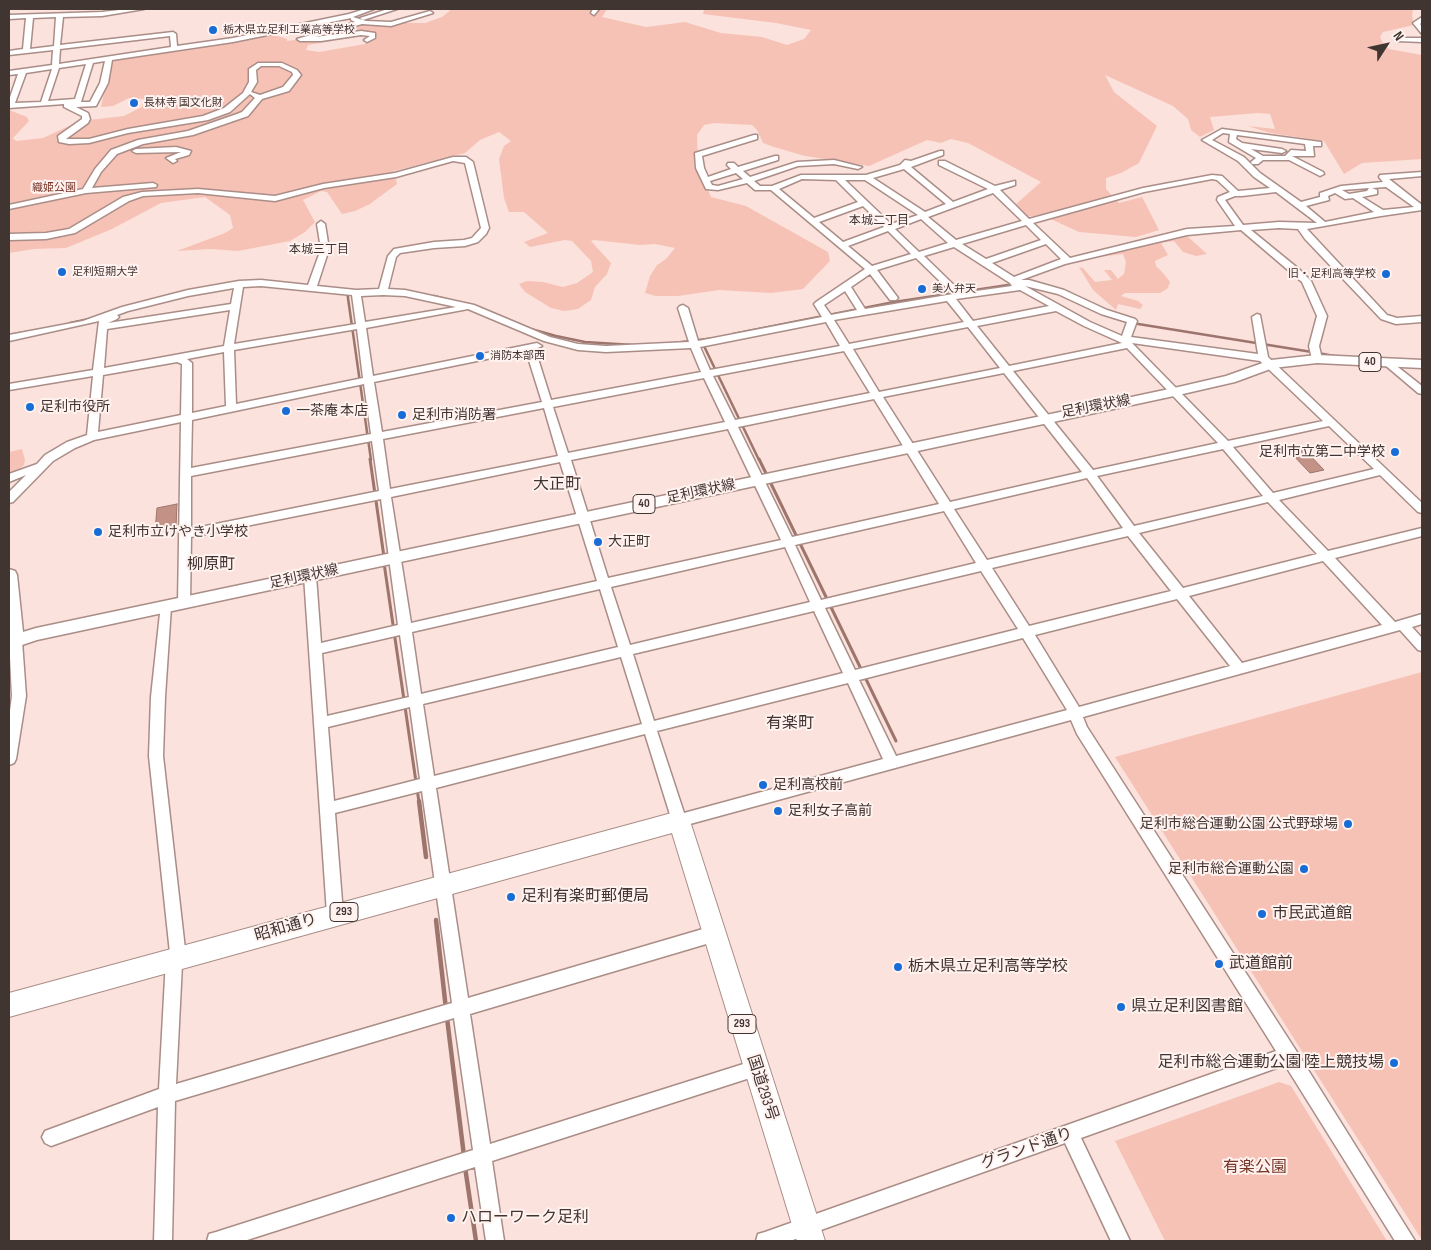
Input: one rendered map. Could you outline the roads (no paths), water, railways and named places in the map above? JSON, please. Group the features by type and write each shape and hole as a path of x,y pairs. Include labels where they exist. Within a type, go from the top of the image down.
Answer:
{"highway":[{"name":"昭和通り","path":"9,1005 679,821"},
{"name":"国道293号","path":"679,821 808,1234"}],"main road":[{"name":"足利環状線","path":"12,643 36,634 1046,417 1174,392 1230,379 1267,361 1316,354 1422,364"},
{"path":"9,575 12,643"}],"street":[{"path":"9,17 114,13 141,9"},
{"path":"9,73 245,37 350,16 371,9"},
{"path":"367,40 373,37 373,34 300,39 394,9"},
{"path":"350,16 358,22 391,24 430,13"},
{"path":"44,103 55,66 60,14"},
{"path":"26,51 30,16"},
{"path":"1422,20 1416,23 1422,32"},
{"path":"9,53 173,34 174,48"},
{"path":"245,37 277,39"},
{"path":"118,57 122,40"},
{"path":"1400,40 1422,40"},
{"path":"23,71 10,106 78,102 93,43"},
{"path":"11,112 67,105 93,104 104,83 109,58"},
{"path":"67,105 85,115 86,119 84,123 62,136 62,140 78,142 216,115 234,105 246,94 253,82 252,69 256,66 280,64 295,71 297,75 286,89 260,98 245,114 227,122 178,136 141,142 120,148 108,156 86,191"},
{"path":"246,94 254,94 260,98"},
{"path":"1280,144 1222,131 1206,140 1236,156 1324,225"},
{"path":"1233,135 1318,144"},
{"path":"1233,135 1232,140 1261,158"},
{"path":"754,137 698,155 698,162 710,187 718,188 749,180 787,166 834,162 858,167"},
{"path":"1248,165 1261,158 1289,154 1291,152 1311,154 1308,143"},
{"path":"1240,145 1289,154 1320,174"},
{"path":"734,168 758,188 773,188 801,176 867,177 908,165 939,149"},
{"path":"93,180 98,178 118,158 137,151 186,150 185,154 170,158 173,161"},
{"path":"767,152 801,176"},
{"path":"9,237 46,236 72,232 126,199 142,194 180,191 213,192 275,199 323,186 396,175 454,158 466,159 469,162 485,228 482,234 475,240 465,244 434,245 398,251 392,256 383,292"},
{"path":"706,180 734,168 775,158"},
{"path":"942,163 994,189 1068,261"},
{"path":"904,165 952,205"},
{"path":"1422,174 1383,177 1388,184 1422,208"},
{"path":"1234,193 1219,178 1212,176 1143,190 954,242 871,269 819,304 1069,700 1082,730 1108,772 1406,1241"},
{"path":"867,177 923,215 954,242 1015,284 1055,308 1126,343 1226,445 1271,498 1325,556 1397,626 1422,646"},
{"path":"838,178 959,296 970,324 1046,417 1131,531 1239,668"},
{"path":"843,245 1012,182"},
{"path":"1300,205 1326,198 1323,195 1336,190 1388,184"},
{"path":"9,207 86,191 153,185 202,186 213,192"},
{"path":"1336,190 1348,197 1374,192 1363,186"},
{"path":"773,188 871,269 893,298"},
{"path":"1279,189 1242,194 1234,193 1221,198 1221,200 1241,227 1298,272 1306,281 1322,316 1314,346 1316,354"},
{"path":"1356,196 1381,213"},
{"path":"814,222 864,203"},
{"path":"1015,284 1022,276 1068,261 1164,237 1241,227 1324,225 1381,213 1422,208"},
{"path":"311,289 325,249 321,224"},
{"path":"1300,226 1308,237 1384,317 1396,321 1422,318"},
{"path":"984,263 1046,241"},
{"path":"9,338 85,323 140,305 238,284 261,283 356,293 405,293 471,307 548,339 578,347 606,349 694,345 827,318 1029,283 1061,292 1132,321 1126,343"},
{"path":"231,408 229,348 238,284"},
{"path":"846,286 863,312"},
{"path":"356,293 495,1241"},
{"path":"92,437 103,322 140,305"},
{"path":"1074,317 1089,305"},
{"path":"103,327 235,306"},
{"path":"9,387 471,307"},
{"path":"683,308 694,345 706,374 788,542 892,763"},
{"path":"186,473 1055,308"},
{"path":"1257,317 1267,361"},
{"path":"9,499 44,463 64,448 92,437 530,349 548,339"},
{"path":"185,534 1008,369 1126,343 1132,340 1163,343 1267,361 1422,509"},
{"path":"530,349 606,584 679,821 1422,619"},
{"path":"178,359 187,363 188,417 184,603"},
{"path":"1389,362 1422,391"},
{"path":"316,649 1090,474 1332,422"},
{"path":"9,478 44,463"},
{"path":"321,723 1382,471"},
{"path":"327,809 1422,532"},
{"path":"310,576 335,914"},
{"path":"163,1241 167,1095 176,959 156,756 158,697 165,607"},
{"path":"9,759 18,707 12,643"},
{"path":"51,1137 167,1095 713,934"},
{"name":"グランド通り","path":"765,1241 808,1234 1070,1134 1289,1055"},
{"path":"216,1241 756,1068"},
{"path":"1070,1134 1121,1241"}],"waterway":[{"path":"733,334 894,302 1008,285"},
{"path":"347,291 371,460"},
{"path":"434,296 450,300"},
{"path":"120,308 163,297"},
{"path":"478,307 531,329 556,336 585,342 633,345"},
{"path":"1114,318 1132,323 1312,352"},
{"path":"70,323 89,319"},
{"path":"9,335 25,332"},
{"path":"674,343 715,338"},
{"path":"703,344 759,460"},
{"path":"1318,353 1334,356"},
{"path":"370,459 384,557"},
{"path":"759,459 896,741"},
{"path":"384,563 416,782"},
{"path":"417,789 419,802"},
{"path":"419,801 426,857"},
{"path":"436,920 446,1009"},
{"path":"447,1018 464,1156"},
{"path":"465,1167 476,1241"}],"place":[{"name":"栃木県立足利工業高等学校","path":"213,30"},
{"name":"長林寺 国文化財","path":"134,103"},
{"name":"足利短期大学","path":"62,272"},
{"name":"旧・足利高等学校","path":"1386,274"},
{"name":"美人弁天","path":"922,289"},
{"name":"消防本部西","path":"480,356"},
{"name":"足利市役所","path":"30,407"},
{"name":"一茶庵 本店","path":"286,411"},
{"name":"足利市消防署","path":"402,415"},
{"name":"足利市立第二中学校","path":"1395,452"},
{"name":"足利市立けやき小学校","path":"98,532"},
{"name":"大正町","path":"598,542"},
{"name":"足利高校前","path":"763,785"},
{"name":"足利女子高前","path":"778,811"},
{"name":"足利市総合運動公園 公式野球場","path":"1348,824"},
{"name":"足利市総合運動公園","path":"1304,869"},
{"name":"足利有楽町郵便局","path":"511,897"},
{"name":"市民武道館","path":"1262,914"},
{"name":"武道館前","path":"1219,964"},
{"name":"栃木県立足利高等学校","path":"898,967"},
{"name":"県立足利図書館","path":"1121,1007"},
{"name":"足利市総合運動公園 陸上競技場","path":"1394,1063"},
{"name":"ハローワーク足利","path":"451,1218"}],"district":[{"name":"本城二丁目","path":"879,221"},
{"name":"本城三丁目","path":"319,250"},
{"name":"大正町","path":"557,485"},
{"name":"柳原町","path":"211,565"},
{"name":"有楽町","path":"790,724"}],"park label":[{"name":"織姫公園","path":"54,188"},
{"name":"有楽公園","path":"1255,1168"}]}
